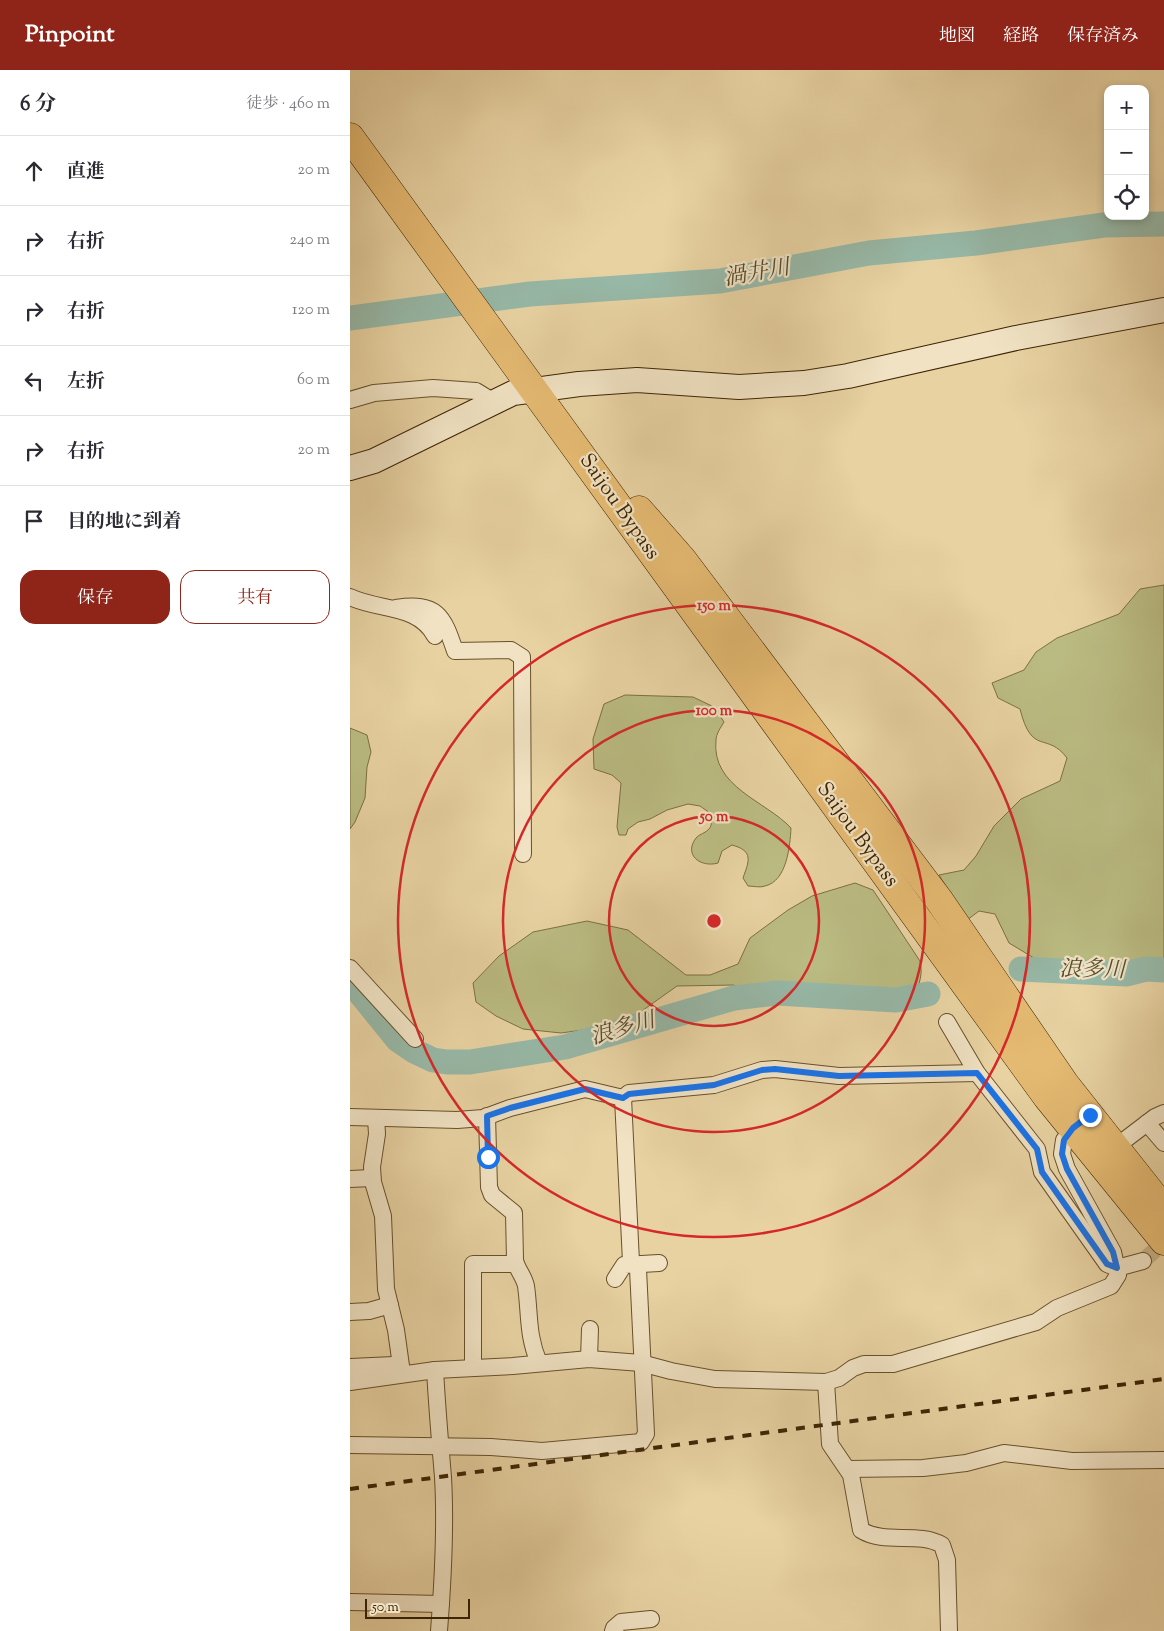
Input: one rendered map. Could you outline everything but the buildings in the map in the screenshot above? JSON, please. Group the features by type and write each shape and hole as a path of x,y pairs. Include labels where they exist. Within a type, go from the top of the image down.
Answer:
{"highway":[{"name":"Saijou Bypass","path":"350,137 559,422 649,551 730,659 1047,1097 1081,1122 1107,1154 1164,1241"},
{"name":"Saijou Bypass","path":"1107,1154 1164,1209"}],"street":[{"path":"350,468 374,461 513,393 528,380 637,380 739,387 804,383 848,376 1016,338 1164,310"},
{"path":"350,400 393,390 433,388 476,391 494,402"},
{"path":"350,597 367,603 396,608 426,607 438,614 445,622 455,651 511,650 522,657 523,854"},
{"path":"396,608 424,621 435,636"},
{"path":"350,968 415,1039"},
{"path":"947,1022 977,1073 1037,1149 1042,1172 1107,1264 1117,1268 1143,1261"},
{"path":"350,1118 457,1120 487,1116 510,1108 585,1089 623,1098 629,1094 714,1085 762,1070 775,1069 839,1076 977,1073"},
{"path":"350,1445 439,1446 542,1451 641,1442 646,1434 641,1363 638,1268 632,1263 623,1098"},
{"path":"1107,1154 1147,1123 1164,1113"},
{"path":"487,1116 489,1187 492,1195 514,1213 516,1264 524,1279 532,1345 540,1363"},
{"path":"376,1118 377,1134 372,1178 383,1216 384,1274 402,1369"},
{"path":"350,1367 435,1370 513,1366 589,1359 641,1363 715,1379 826,1382 839,1378 853,1368 864,1364 893,1364 1036,1322 1057,1308 1111,1286 1118,1275 1113,1252 1067,1169 1062,1154 1064,1140 1081,1122"},
{"path":"1147,1123 1164,1143"},
{"path":"350,1179 372,1178"},
{"path":"615,1279 624,1265 632,1263 659,1263"},
{"path":"473,1367 473,1264 516,1264"},
{"path":"350,1312 369,1311 390,1304"},
{"path":"589,1359 590,1329"},
{"path":"350,1382 402,1369"},
{"path":"435,1370 439,1446 443,1477 439,1631"},
{"path":"826,1382 830,1444 848,1469 861,1530 875,1536 927,1540 942,1546 947,1560 949,1631"},
{"path":"848,1469 923,1468 966,1463 1004,1453 1072,1461 1164,1460"},
{"path":"350,1602 441,1604"},
{"path":"613,1631 621,1622 651,1619"}],"green space":[{"path":"1164,585 1164,964 1156,963 1126,968 1044,964 1009,943 995,914 979,911 967,920 939,875 964,870 976,856 994,826 1021,799 1060,781 1067,758 1060,750 1035,738 1030,733 1020,709 998,698 992,683 1024,670 1036,652 1057,638 1119,614 1140,589"},
{"path":"625,695 693,697 714,707 724,722 716,740 717,756 722,770 742,791 791,828 786,862 783,870 772,883 763,887 748,886 743,878 748,857 744,850 739,847 732,845 722,851 718,863 706,864 696,859 692,850 693,844 697,837 709,829 711,823 710,813 700,806 688,804 667,810 650,819 638,822 628,829 626,835 619,835 617,827 621,783 612,775 594,769 593,739 604,704"},
{"path":"350,728 367,735 371,752 367,767 365,798 350,829"},
{"path":"855,883 873,890 920,961 920,978 917,989 909,1004 878,1009 862,1009 783,1000 752,1003 734,985 677,986 639,1013 597,1028 561,1033 523,1029 496,1016 476,1002 473,983 499,956 533,932 587,921 628,930 686,975 710,975 738,964 750,938 788,910 812,896"}],"waterway":[{"name":"渦井川","path":"350,318 530,294 720,281 869,253 976,243 1104,225 1164,224"},
{"name":"浪多川","path":"1021,969 1126,974 1146,969 1164,970"},
{"name":"浪多川","path":"350,981 398,1040 414,1051 433,1060 447,1062 470,1062 565,1047 734,998 777,993 896,1000 928,994"}],"tunnel":[{"path":"1143,1261 1164,1242"}],"railway":[{"path":"350,1489 1164,1379"}],"route":[{"path":"488,1157 487,1116 576,1090 594,1090 623,1098 629,1094 728,1083 762,1070 775,1069 839,1076 977,1073 1037,1149 1042,1172 1107,1264 1117,1268 1113,1252 1067,1169 1062,1154 1064,1140 1073,1128 1090,1115"}]}
